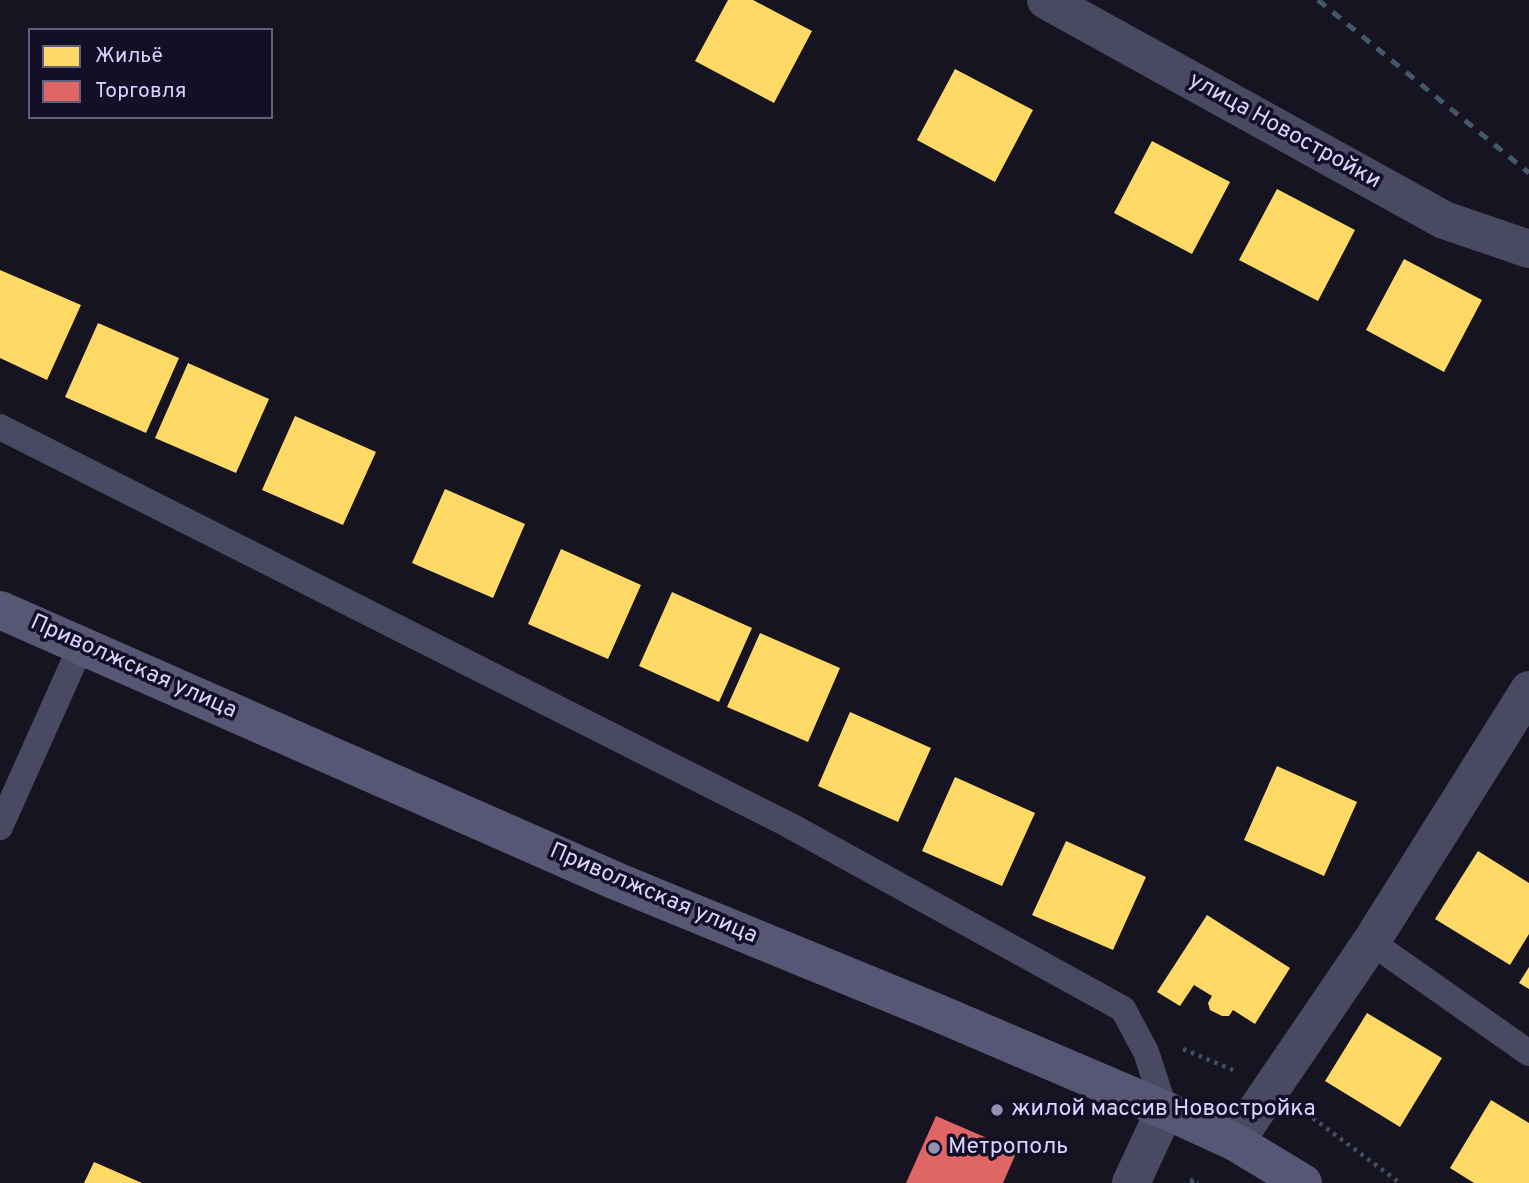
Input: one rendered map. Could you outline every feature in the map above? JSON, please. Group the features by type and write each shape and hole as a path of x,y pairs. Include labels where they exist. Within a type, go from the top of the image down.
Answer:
{"main road":[{"name":"Приволжская улица","path":"0,610 616,881 1165,1110 1235,1142 1303,1183"}],"street":[{"name":"улица Новостройки","path":"1046,0 1444,220 1529,249"},
{"path":"1235,1142 1371,942 1529,690"},
{"path":"1131,1183 1165,1110"}],"lane":[{"path":"0,428 789,824 1123,1009 1146,1052 1165,1110"},
{"path":"0,827 81,646"},
{"path":"1371,942 1529,1053"}],"path":[{"path":"1137,1036 1196,1053 1272,1087 1400,1183"},
{"path":"1192,1183 1192,1180 1198,1183"}],"building: Жильё":[{"path":"728,0 753,0 812,31 774,103 695,61"},
{"path":"955,69 1033,110 995,182 917,140"},
{"path":"1152,141 1230,182 1192,254 1114,213"},
{"path":"1277,189 1355,230 1318,301 1239,260"},
{"path":"1404,259 1482,300 1444,372 1366,330"},
{"path":"0,270 81,305 47,380 0,358"},
{"path":"98,323 179,358 146,433 65,397"},
{"path":"188,363 269,399 236,473 155,438"},
{"path":"295,416 376,452 343,525 262,490"},
{"path":"445,489 525,524 493,598 412,563"},
{"path":"561,549 641,585 608,659 528,624"},
{"path":"672,592 752,628 719,702 639,666"},
{"path":"760,633 840,668 808,742 727,707"},
{"path":"850,712 931,748 898,822 818,786"},
{"path":"1277,766 1357,802 1324,876 1244,840"},
{"path":"955,777 1035,813 1002,886 922,851"},
{"path":"1066,841 1146,877 1113,950 1032,915"},
{"path":"1478,851 1529,883 1529,934 1510,965 1435,919"},
{"path":"1207,915 1290,968 1255,1024 1233,1010 1229,1016 1222,1016 1210,1010 1208,1003 1212,996 1194,985 1180,1006 1157,992"},
{"path":"1529,967 1529,989 1519,983"},
{"path":"1367,1013 1442,1058 1400,1127 1325,1081"},
{"path":"1491,1100 1529,1123 1529,1183 1474,1183 1450,1168"},
{"path":"94,1162 142,1183 84,1183"}],"building: Торговля":[{"path":"936,1116 1017,1151 1003,1183 906,1183"}],"railway":[{"path":"1318,0 1529,173"}],"place":[{"name":"жилой массив Новостройка","path":"997,1110"},
{"name":"Метрополь","path":"934,1148"}]}
